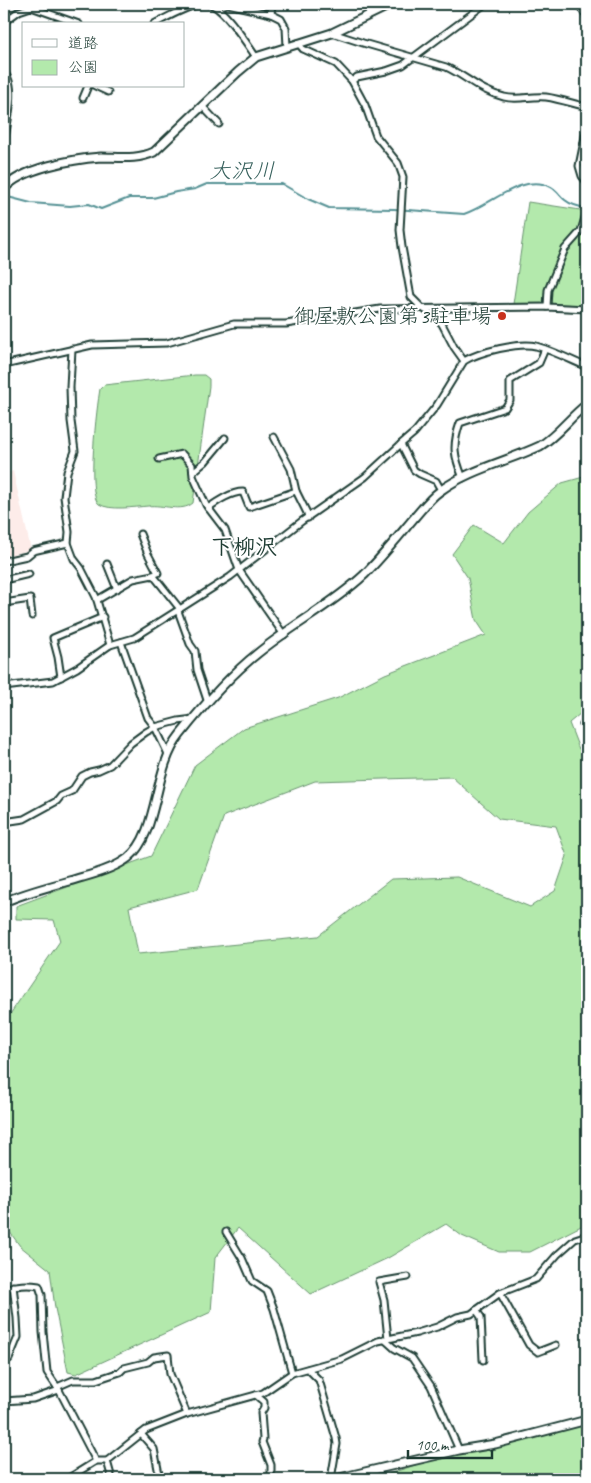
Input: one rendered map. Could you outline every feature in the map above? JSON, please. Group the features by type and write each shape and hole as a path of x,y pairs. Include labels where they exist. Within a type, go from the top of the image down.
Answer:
{"main road":[{"path":"578,4 587,14"}],"street":[{"path":"158,22 184,10 209,4 216,7 234,26 256,57"},
{"path":"216,7 228,4 270,14 281,19 286,28 287,46"},
{"path":"270,14 272,4"},
{"path":"5,186 25,173 38,168 94,158 143,156 154,152 256,57 332,32 392,4"},
{"path":"352,81 357,77 394,69 413,58 485,4"},
{"path":"4,22 19,11 31,7 74,22"},
{"path":"4,12 9,18"},
{"path":"332,32 363,44 458,72 484,90 505,98 545,97 587,107"},
{"path":"298,44 303,49 336,64 352,81 365,104 376,136 398,163 403,177 400,230 411,297 442,324 464,361"},
{"path":"4,73 12,89 4,144"},
{"path":"83,98 87,88"},
{"path":"99,88 108,92"},
{"path":"202,106 219,124"},
{"path":"587,127 579,166 582,176 587,182"},
{"path":"547,307 548,290 565,249 581,231 587,211"},
{"path":"4,365 92,345 167,343 234,324 286,324 380,309 547,307 587,309"},
{"path":"4,687 53,681 110,645 134,638 239,570 365,477 415,432 438,405 464,361 483,352 530,345 545,349 587,367"},
{"path":"72,349 71,421 75,451 67,472 64,497 69,532 68,543 74,559 81,568 97,600 110,645"},
{"path":"463,478 455,460 454,448 460,423 504,408 510,400 510,381 539,363 545,349"},
{"path":"4,902 95,874 128,858 145,834 168,754 194,719 246,664 344,592 364,575 441,490 463,478 540,446 550,440 568,420 587,404"},
{"path":"274,436 291,469 296,490 308,518"},
{"path":"192,472 205,462 225,438"},
{"path":"401,444 414,470 436,481 441,490"},
{"path":"160,459 182,454 192,465 192,472 208,508 225,530 239,570 284,635"},
{"path":"208,508 220,500 240,492 244,492 249,507 296,490"},
{"path":"97,600 133,579 158,573 140,534"},
{"path":"4,561 27,556 33,551 68,543"},
{"path":"107,564 117,589"},
{"path":"4,580 29,574"},
{"path":"152,575 179,610 190,644 195,650 197,670 208,703"},
{"path":"4,602 30,599 32,616"},
{"path":"61,677 53,638 103,617"},
{"path":"121,642 148,718 155,727 168,754"},
{"path":"4,822 24,819 57,801 61,796 72,791 82,776 110,765 131,743 155,727 185,719 194,719"},
{"path":"226,1232 242,1258 252,1281 267,1291 292,1373"},
{"path":"67,1479 96,1461 107,1461 146,1430 187,1414 263,1393 292,1373 342,1359 378,1341 417,1333 437,1327 457,1317 471,1314 500,1293 536,1279 563,1249 575,1239 587,1235"},
{"path":"408,1277 379,1282 384,1300 386,1339 394,1348 412,1358 431,1386 459,1450"},
{"path":"4,1290 13,1286 39,1286 42,1295 47,1372 58,1388 96,1461"},
{"path":"9,1359 18,1337 13,1286"},
{"path":"500,1293 529,1345 538,1352 556,1345"},
{"path":"476,1310 481,1317 483,1360"},
{"path":"4,1401 33,1399 73,1380 96,1380 120,1372 124,1368 148,1362 154,1356 168,1355 170,1374 187,1414"},
{"path":"308,1369 319,1380 336,1438 337,1444 331,1479"},
{"path":"256,1395 264,1402 264,1408 261,1413 262,1442 271,1465 271,1479"},
{"path":"335,1479 459,1450 495,1444 587,1420"},
{"path":"141,1434 154,1449 160,1479"},
{"path":"107,1461 112,1479"}],"shaded area":[{"path":"13,471 31,550 4,556 4,474"}],"green space":[{"path":"528,202 587,211 587,306 513,304"},
{"path":"204,375 209,379 209,386 193,503 177,508 154,506 116,508 99,504 95,497 93,485 93,468 100,389 104,385"},
{"path":"587,476 587,708 569,723 579,749 587,751 587,1223 530,1252 499,1252 462,1236 446,1224 388,1258 311,1294 238,1228 215,1258 211,1312 76,1374 68,1372 55,1308 50,1270 20,1246 4,1224 4,1023 60,941 54,920 16,919 16,906 151,856 195,765 244,728 338,698 385,674 486,635 476,620 468,578 452,554 474,525 504,543 528,512 562,483","holes":["452,777 499,819 556,826 567,856 555,891 530,907 457,877 391,879 318,936 138,954 129,907 198,889 224,816 315,781"]},
{"path":"587,1420 587,1479 374,1479 459,1450"}],"waterway":[{"name":"大沢川","path":"4,196 31,203 70,206 89,204 101,209 129,198 153,198 195,189 207,184 282,184 308,199 329,208 394,209 464,214 518,187 540,184 553,188 570,203 587,208"}],"place":[{"name":"御屋敷公園第3駐車場","path":"502,316"}],"district":[{"name":"下柳沢","path":"244,547"}]}
